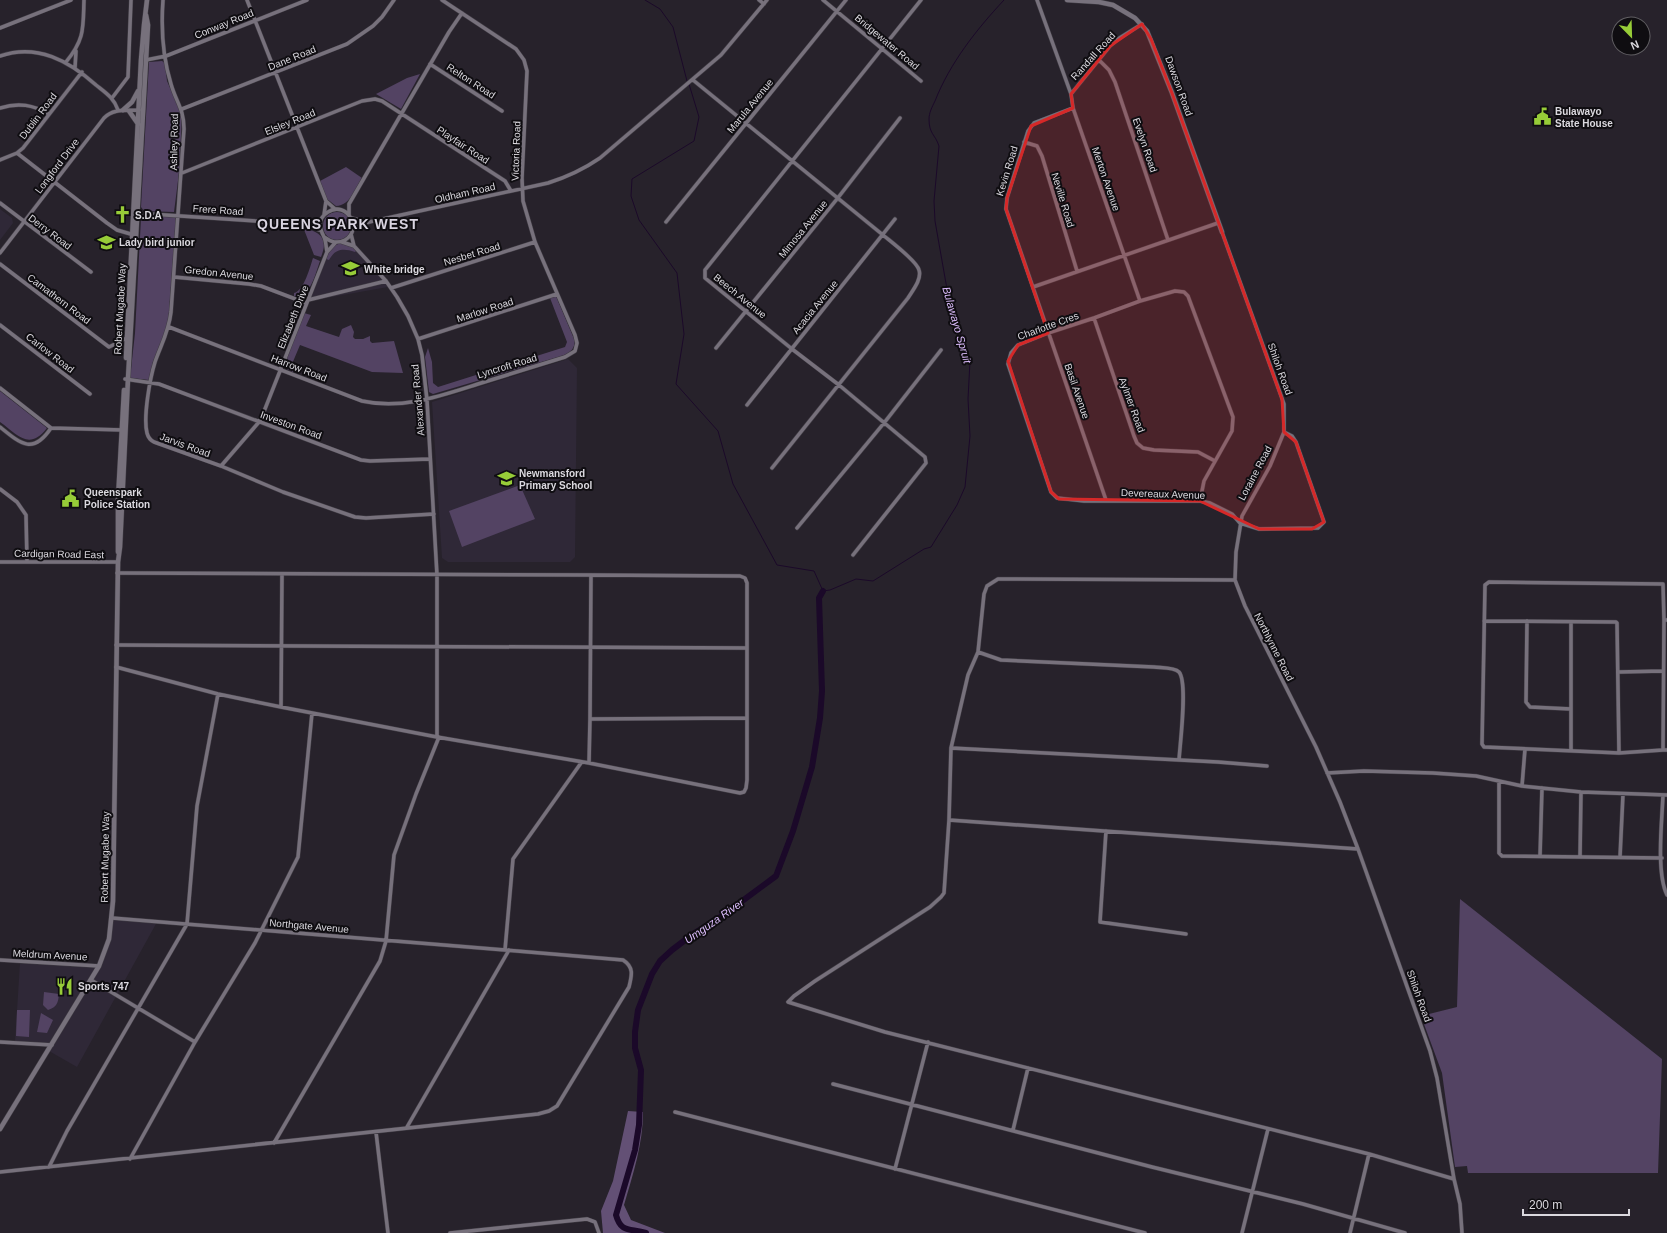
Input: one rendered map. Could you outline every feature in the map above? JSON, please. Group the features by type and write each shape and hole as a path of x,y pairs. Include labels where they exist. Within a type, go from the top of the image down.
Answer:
{"main road":[{"name":"Robert Mugabe Way","path":"140,126 140,89 147,0"},
{"name":"Dawson Road","path":"1067,0 1098,2 1113,5 1135,18 1147,31 1154,46 1222,232"},
{"name":"Robert Mugabe Way","path":"126,379 140,126 144,99 148,25 146,15"},
{"path":"121,110 132,102 140,89"},
{"path":"129,111 140,126"},
{"name":"Robert Mugabe Way","path":"0,1130 1,1124 92,980 109,939 114,889 118,573 117,526 124,430 127,338 135,236"}],"street":[{"path":"0,28 71,0"},
{"path":"66,62 76,50 81,39 84,0"},
{"path":"112,98 128,77 131,0"},
{"name":"Ashley Road","path":"163,0 163,25 166,56 171,85 182,109 184,123 182,173 177,216"},
{"path":"247,0 296,128 326,201 335,209 349,214"},
{"name":"Conway Road","path":"146,60 166,56 307,0"},
{"name":"Dane Road","path":"182,109 331,51 353,40 365,33 382,17 394,0"},
{"name":"Victoria Road","path":"442,0 516,49 521,54 526,65 527,90 523,188 526,212 536,242 575,336"},
{"path":"759,0 764,4"},
{"name":"Oldham Road","path":"353,229 369,222 560,179 586,167 600,158 721,55 767,0"},
{"name":"Bridgewater Road","path":"823,0 883,48 921,81"},
{"name":"Marula Avenue","path":"666,222 846,0"},
{"name":"Beech Avenue","path":"853,555 926,463 925,457 839,385 705,278 705,270 921,0"},
{"path":"1037,0 1071,94"},
{"path":"340,210 349,204 403,114 430,64 462,13"},
{"name":"Randall Road","path":"1073,108 1071,94 1118,39 1142,24"},
{"path":"75,68 76,50"},
{"path":"0,56 13,52 24,52 54,57 66,62 82,72 112,98 121,110 139,110 144,99"},
{"name":"Evelyn Road","path":"1099,60 1109,70 1115,82 1168,240"},
{"name":"Relton Road","path":"430,64 502,111"},
{"name":"Dublin Road","path":"0,160 17,153 27,144 82,72"},
{"path":"692,81 883,235 918,266 920,275 908,298 772,468"},
{"name":"Elsley Road","path":"182,173 371,99 382,101 403,114"},
{"path":"0,108 23,104 38,108 49,114"},
{"name":"Kevin Road","path":"1033,288 1006,209 1007,198 1028,131 1034,123 1073,108"},
{"name":"Merton Avenue","path":"1073,108 1124,256"},
{"name":"Longford Drive","path":"0,253 104,118 113,112 121,110"},
{"name":"Playfair Road","path":"403,114 505,182 511,191"},
{"name":"Mimosa Avenue","path":"716,348 838,199 900,118"},
{"name":"Neville Road","path":"1024,142 1037,146 1042,156 1077,271"},
{"path":"17,153 53,183 107,223 117,230 135,236"},
{"path":"324,215 326,201"},
{"name":"Derry Road","path":"0,203 91,272"},
{"path":"335,209 324,215 321,219 320,230 324,237 330,241 342,242 351,234 353,229 349,214 349,204"},
{"name":"Frere Road","path":"136,213 301,224 312,223 321,219"},
{"name":"Jarvis Road","path":"177,216 174,277 169,327 155,363 150,382 146,429 151,440 283,492 355,517 366,518 434,514"},
{"name":"Oldham Road","path":"351,218 369,222"},
{"name":"Acacia Avenue","path":"747,405 895,218"},
{"path":"1033,288 1077,271 1218,223"},
{"name":"Frere Road","path":"301,224 320,230"},
{"name":"Shiloh Road","path":"1222,232 1284,404 1284,432"},
{"name":"Alexander Road","path":"351,234 354,246 386,281 408,316 418,339 425,375 437,575 438,737"},
{"name":"Elizabeth Drive","path":"324,237 326,252"},
{"name":"Elizabeth Drive","path":"220,466 259,422 268,405 326,252 336,242"},
{"name":"Alexander Road","path":"342,242 354,246"},
{"name":"Nesbet Road","path":"391,288 536,242"},
{"path":"1124,256 1140,301"},
{"name":"Camathern Road","path":"0,264 109,347 127,338"},
{"name":"Gredon Avenue","path":"174,277 261,286 307,302"},
{"path":"307,302 386,281"},
{"name":"Basil Avenue","path":"1033,288 1106,500"},
{"name":"Charlotte Cres","path":"1051,492 1008,364 1011,353 1018,345 1048,333 1140,301 1175,291 1184,292 1188,296 1233,417 1232,431 1204,480 1200,501"},
{"name":"Marlow Road","path":"418,339 557,294"},
{"name":"Aylmer Road","path":"1094,318 1134,436 1140,447 1149,450 1198,452 1214,461"},
{"name":"Carlow Road","path":"0,325 90,394"},
{"name":"Harrow Road","path":"169,327 370,403 386,405 427,400"},
{"name":"Lyncroft Road","path":"427,400 565,357 573,353 577,347 575,336"},
{"path":"798,528 884,423 941,350"},
{"name":"Investon Road","path":"126,379 150,382 361,460 430,459"},
{"path":"0,388 51,428 124,430"},
{"path":"0,427 22,443 33,444 42,441 51,428"},
{"name":"Loraine Road","path":"1240,523 1245,508 1270,466 1284,432"},
{"name":"Devereaux Avenue","path":"1051,492 1059,499 1200,501 1210,503 1232,514 1240,523 1259,529 1318,528 1324,522 1301,455 1295,439 1284,432"},
{"path":"0,489 16,502 26,515 27,562"},
{"name":"Northlynne Road","path":"1240,523 1236,552 1235,580 1244,606 1316,747 1327,773"},
{"name":"Cardigan Road East","path":"0,562 118,562"},
{"path":"116,667 218,694 312,713 581,763 589,763 742,793 746,788 747,583 743,577 118,573"},
{"path":"281,707 282,574"},
{"path":"589,763 591,575"},
{"path":"1235,580 998,579 988,586 984,594 978,652 968,675 951,748 949,820 944,893 942,897 930,907 815,981 788,1002 885,1032 1369,1154 1454,1179"},
{"path":"1489,582 1662,584 1666,620 1663,671 1665,750 1619,753 1484,747 1482,744 1484,621 1486,585 1489,582"},
{"path":"1484,621 1616,622 1619,672 1619,753"},
{"path":"1527,621 1526,702 1530,707 1571,709"},
{"path":"1570,622 1571,750"},
{"path":"116,645 746,648"},
{"path":"978,652 1001,660 1154,668 1176,671 1180,674 1183,688 1179,760"},
{"path":"1619,672 1663,671"},
{"path":"49,1167 71,1125 187,924 197,806 218,694"},
{"path":"130,1159 195,1042 262,930 298,857 312,713"},
{"path":"590,720 746,718"},
{"path":"274,1143 380,961 386,941 394,855 438,737"},
{"path":"951,748 1267,766"},
{"path":"1522,786 1526,749"},
{"path":"0,1172 407,1128 507,950 513,859 581,763"},
{"path":"1327,773 1364,771 1433,773 1476,776 1522,786 1581,792 1665,795 1662,858 1663,885 1667,895"},
{"name":"Shiloh Road","path":"1327,773 1358,849 1434,1064 1454,1179 1460,1204 1462,1233"},
{"path":"1498,781 1500,855 1662,858"},
{"path":"1540,856 1542,788"},
{"path":"1580,857 1581,792"},
{"path":"1620,857 1624,794"},
{"path":"949,820 1358,849"},
{"path":"1106,831 1100,922 1186,934"},
{"name":"Northgate Avenue","path":"112,918 622,960 627,963 631,969 631,980 629,987 554,1109 538,1114 407,1128"},
{"name":"Meldrum Avenue","path":"0,960 99,966"},
{"path":"92,980 195,1042"},
{"path":"0,1042 52,1045"},
{"path":"895,1169 910,1105 928,1042"},
{"path":"1013,1130 1028,1068"},
{"path":"833,1084 1354,1218 1405,1233"},
{"path":"675,1112 1145,1233"},
{"path":"1242,1233 1268,1129"},
{"path":"376,1132 388,1233"},
{"path":"1350,1233 1369,1154"},
{"path":"450,1233 587,1219 595,1222 599,1233"}],"highlighted area":[{"path":"1142,24 1151,39 1172,93 1282,399 1284,432 1296,442 1324,522 1312,529 1259,529 1200,501 1059,499 1051,492 1008,361 1018,345 1048,333 1006,209 1007,198 1031,126 1073,108 1071,94 1110,46"}],"shaded area":[{"path":"162,61 165,63 167,81 182,117 179,173 174,212 144,211 141,207 149,62"},
{"path":"420,74 401,109 376,94 407,78"},
{"path":"346,167 362,178 349,200 336,206 327,199 320,181"},
{"path":"0,209 12,218 13,223 0,240"},
{"path":"337,212 347,216 351,226 347,236 337,240 327,236 323,226 327,216"},
{"path":"145,215 175,217 176,220 168,326 153,362 149,380 130,378 135,333 141,218"},
{"path":"303,227 314,231 323,240 324,245 321,257 314,255"},
{"path":"336,243 354,246 388,287 309,301 327,252"},
{"path":"342,243 353,247 356,251 340,250 331,256 329,260 326,259 332,248"},
{"path":"313,258 320,261 312,284 304,294 294,296 294,293 301,288 304,283"},
{"path":"556,296 575,341 571,351 559,357 433,394 429,392 425,357 428,348 432,362 433,383 438,387 565,347 567,342 550,298"},
{"path":"304,313 311,315 306,326 339,337 342,329 351,325 354,332 353,337 355,339 363,339 370,336 370,341 372,343 394,341 403,373 372,372 300,345 292,364 294,369 293,372 287,369 285,363"},
{"name":"Newmansford Primary School","path":"568,359 577,368 575,557 570,562 448,562 442,558 432,402"},
{"path":"0,391 47,428 41,435 35,439 29,440 18,436 0,422"},
{"path":"520,485 535,519 462,547 449,511"},
{"path":"1460,899 1662,1059 1658,1173 1468,1173 1467,1166 1455,1167 1442,1073 1421,1016 1457,1007"},
{"path":"113,920 157,922 77,1067 49,1051 53,1044 15,1042 20,963 99,968"},
{"path":"44,992 59,994 56,1004 53,1008 48,1010 43,1005"},
{"path":"17,1010 30,1010 29,1037 16,1036"},
{"path":"41,1013 53,1020 47,1033 37,1032"},
{"path":"628,1111 643,1112 643,1124 637,1159 624,1205 631,1220 665,1233 603,1233 601,1211 613,1181"}],"waterway":[{"path":"645,0 660,9 673,27 687,81"},
{"name":"Bulawayo Spruit","path":"689,84 699,117 694,141 632,179 631,196 639,220 677,273 684,334 676,384 718,431 733,484 777,565 814,571 823,591 830,590 856,579 873,581 924,549 931,547 957,505 965,487 970,436 968,399 970,361 950,306 935,221 934,201 939,146 931,131 929,117 941,87 956,60 974,35 1004,0"},
{"name":"Umguza River","path":"646,1233 626,1229 620,1225 616,1215 635,1150 639,1125 641,1070 635,1048 635,1032 638,1010 652,974 660,961 693,934 722,916 776,876 793,831 812,767 820,718 822,691 819,598 823,591"}],"place":[{"name":"Bulawayo State House","path":"1542,117"},
{"name":"S.D.A","path":"122,215"},
{"name":"Lady bird junior","path":"106,242"},
{"name":"White bridge","path":"351,269"},
{"name":"Newmansford Primary School","path":"506,479"},
{"name":"Queenspark Police Station","path":"71,498"},
{"name":"Sports 747","path":"65,986"}],"district":[{"name":"QUEENS PARK WEST","path":"338,224"}]}
